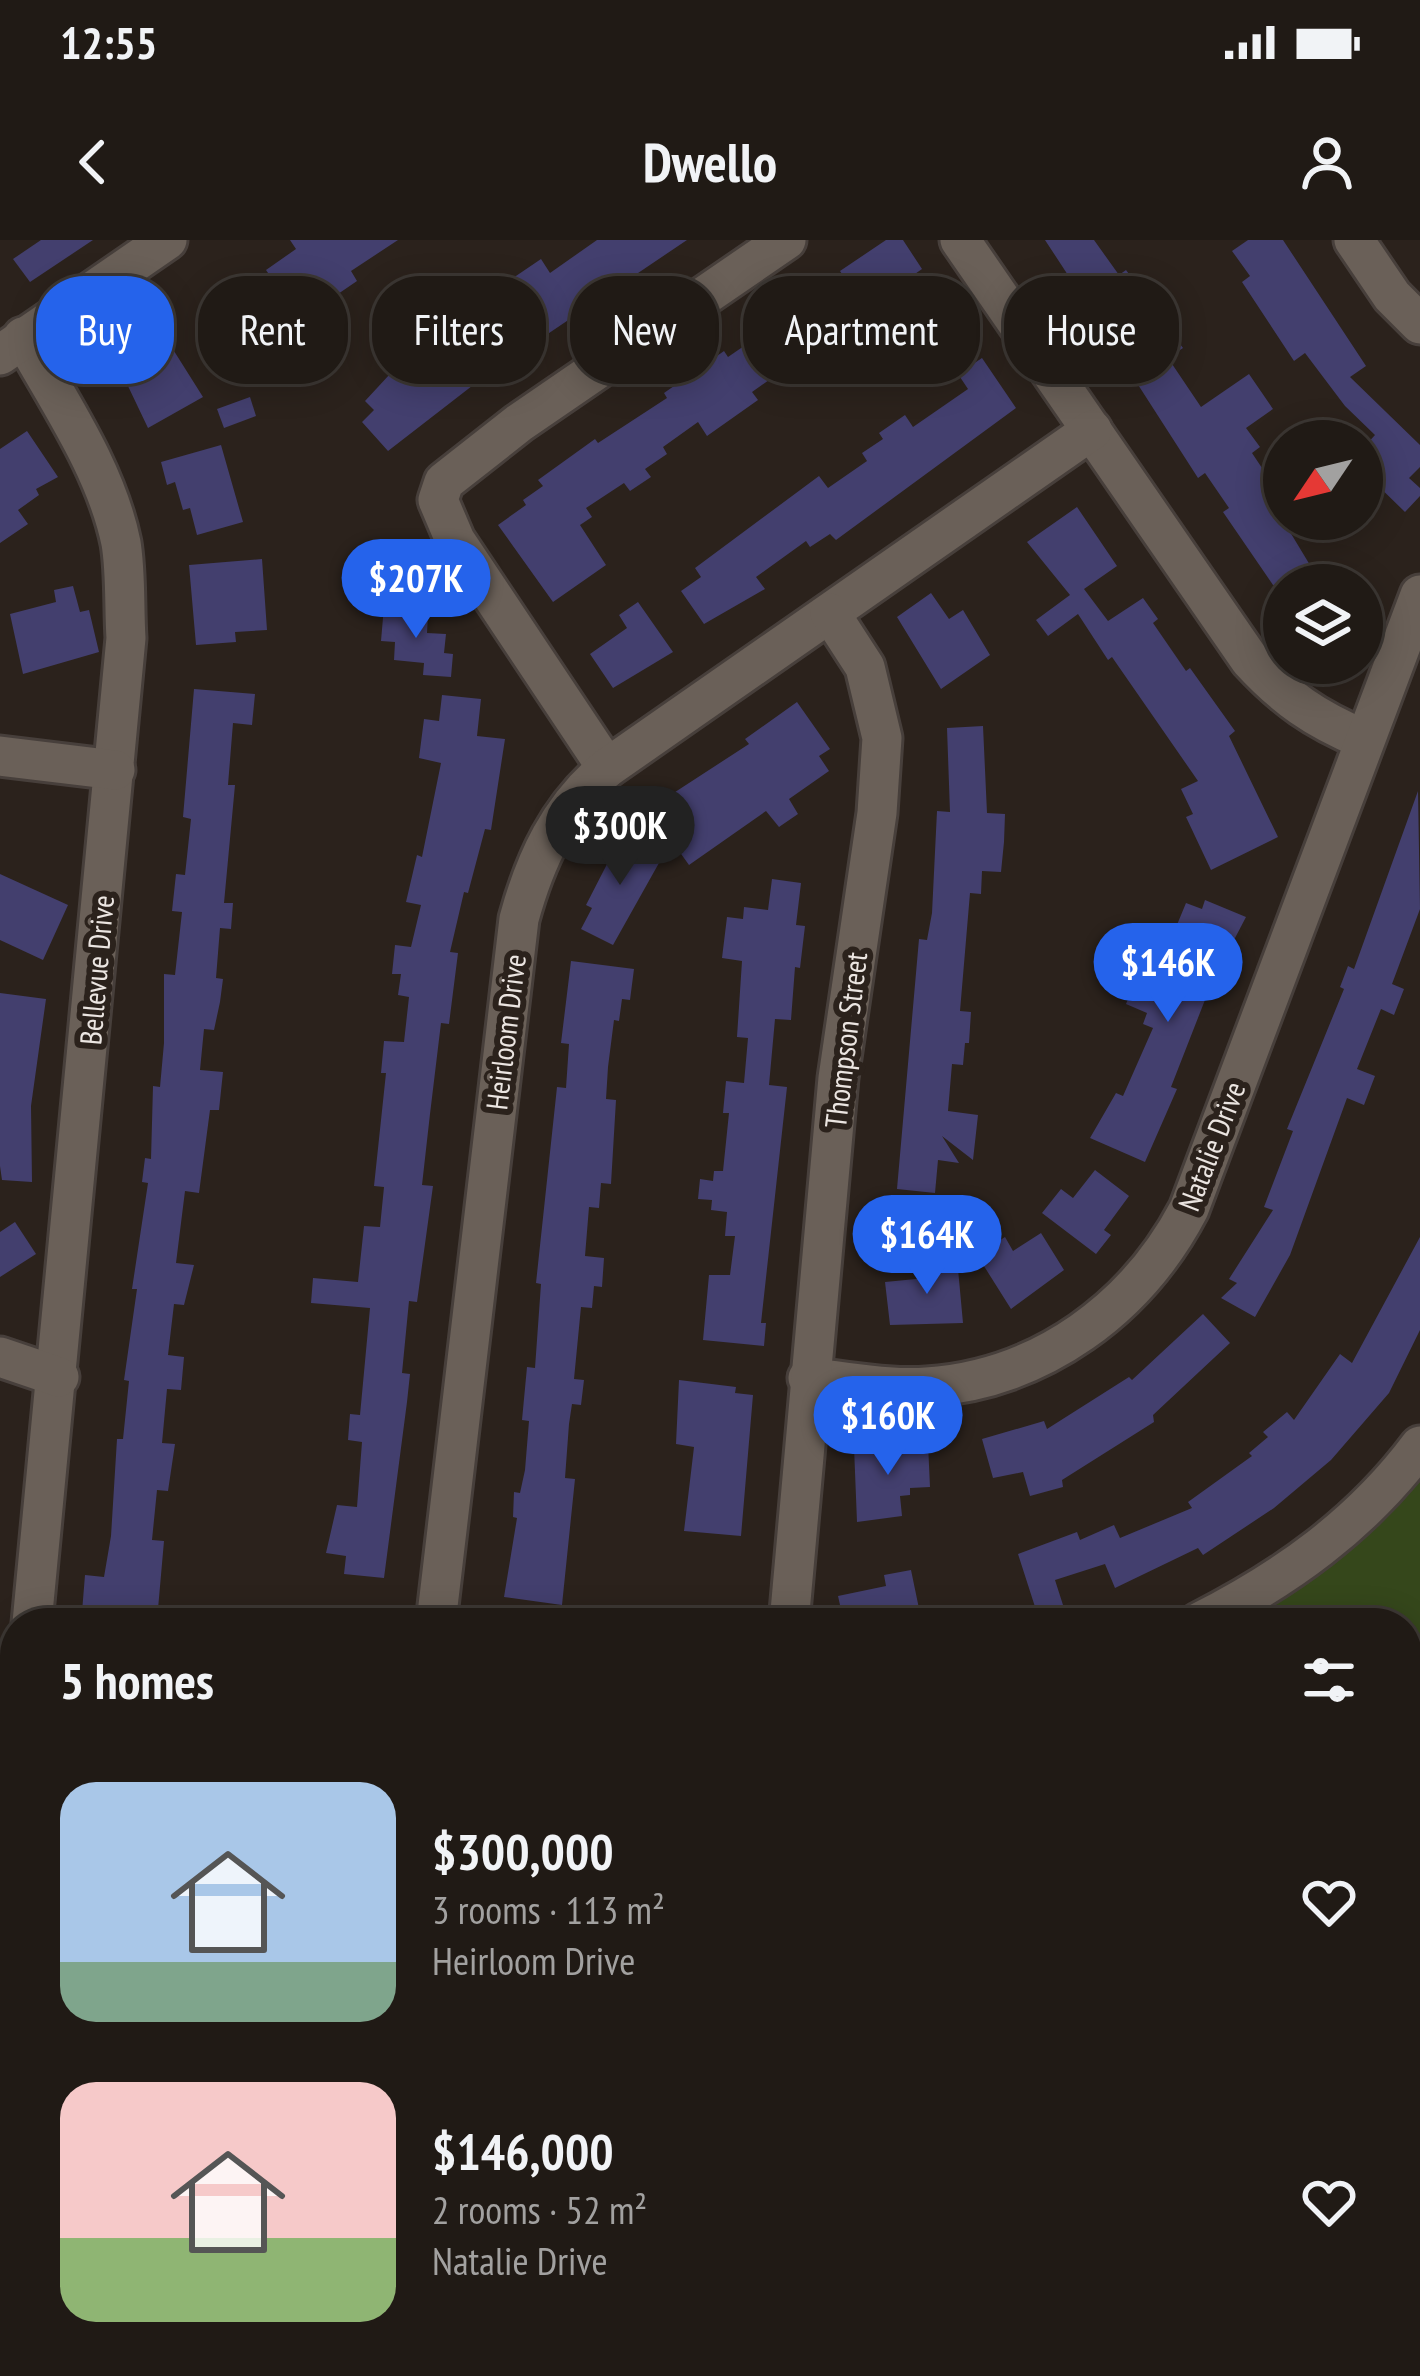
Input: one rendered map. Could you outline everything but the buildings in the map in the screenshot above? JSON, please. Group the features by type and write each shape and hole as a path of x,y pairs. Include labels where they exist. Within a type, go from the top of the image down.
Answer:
{"street":[{"path":"12,346 167,240"},
{"path":"607,768 455,540 438,500 445,482 520,423 786,240"},
{"path":"960,240 1250,660 1283,697 1313,719 1363,739"},
{"path":"1354,240 1393,296 1420,324"},
{"name":"Bellevue Drive","path":"12,346 88,453 121,545 126,638 34,1608"},
{"name":"Heirloom Drive","path":"438,1608 519,919 549,835 607,768 1092,430"},
{"name":"Natalie Drive","path":"808,1378 925,1388 967,1381 1035,1359 1067,1342 1142,1283 1165,1255 1189,1209 1420,595"},
{"name":"Thompson Street","path":"790,1608 838,1078 877,813 882,738 865,667 830,613"},
{"path":"0,756 115,770"},
{"path":"0,1357 59,1377"},
{"path":"1227,1608 1316,1552 1368,1509 1420,1446"}],"green space":[{"path":"1420,1475 1420,1608 1263,1608"}]}
